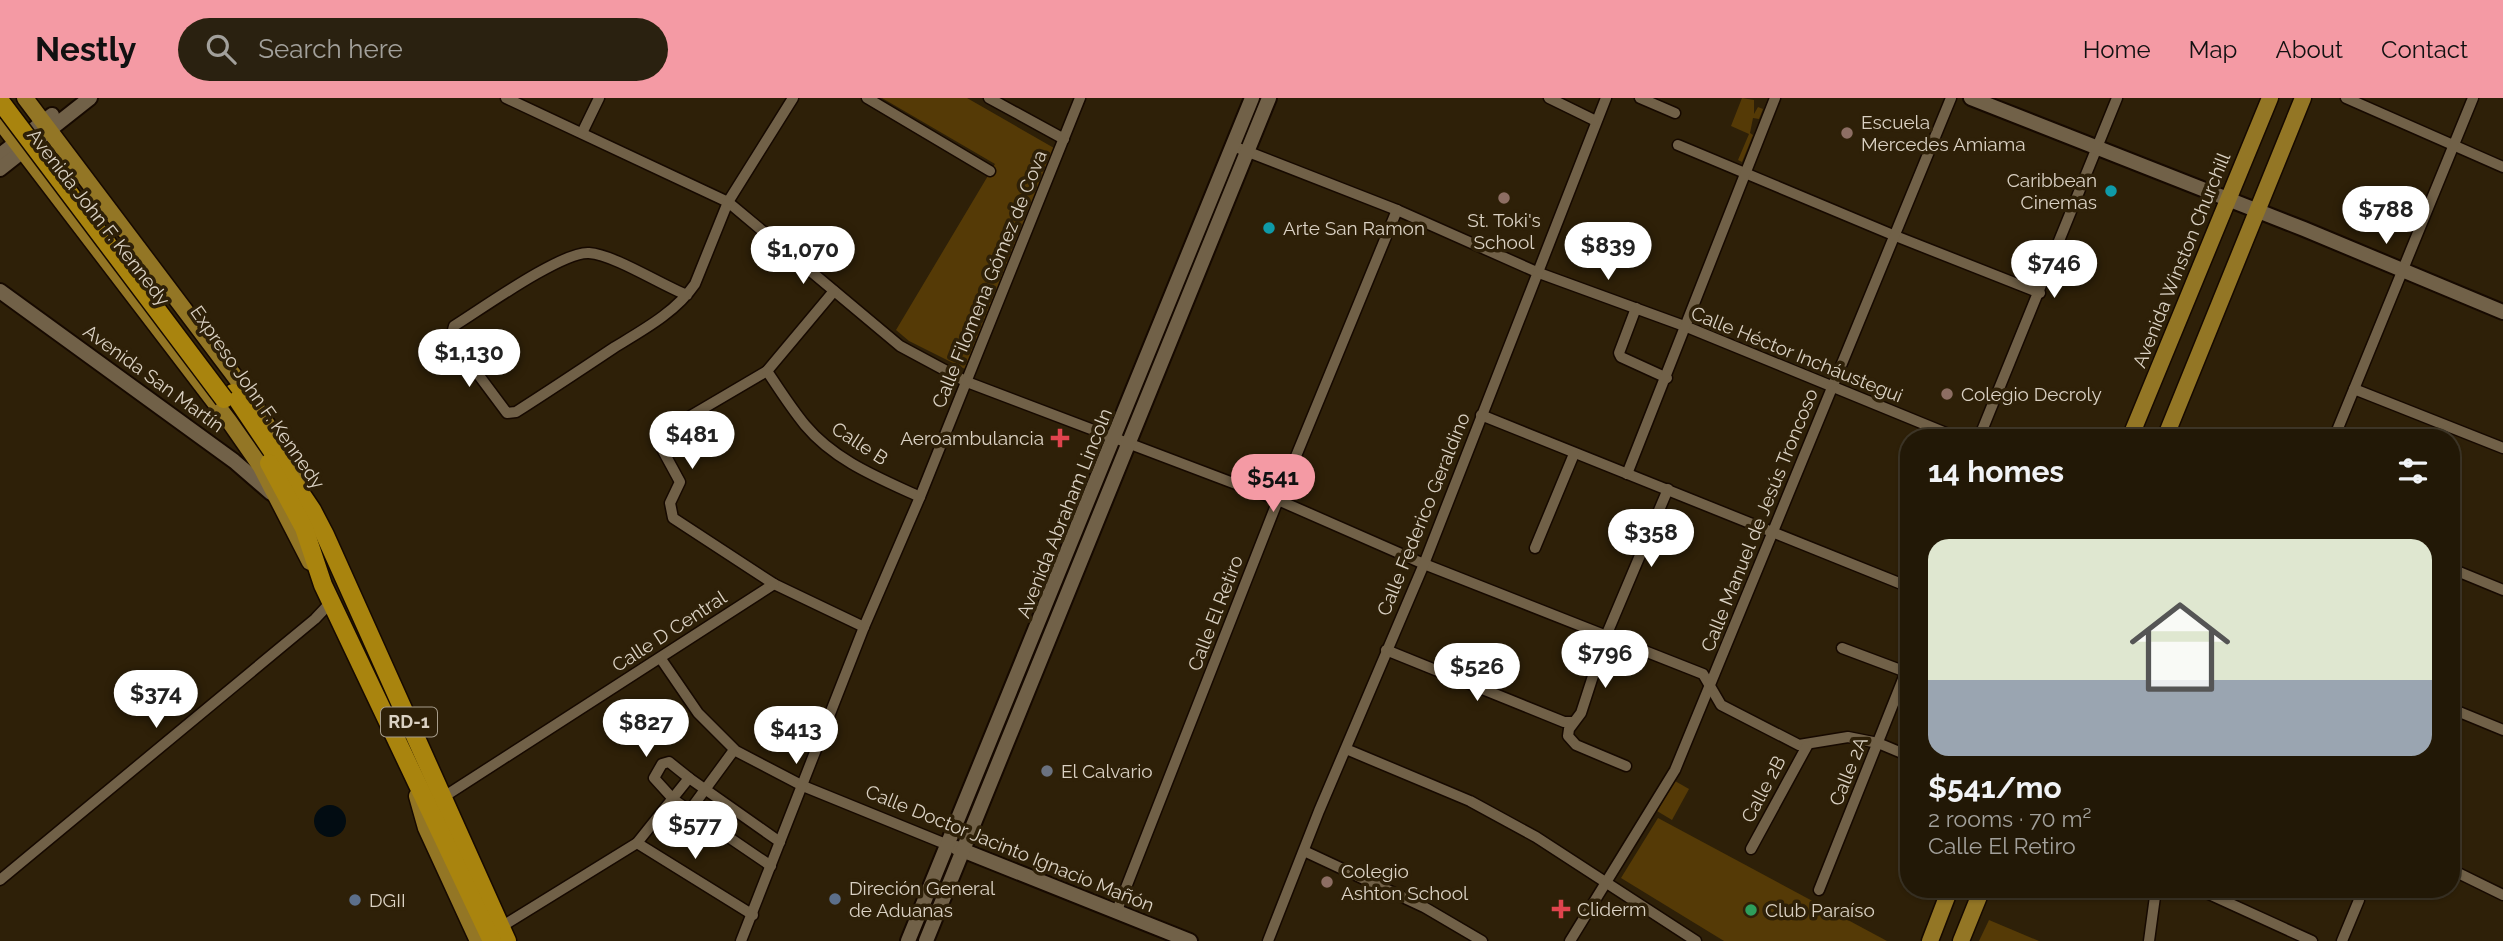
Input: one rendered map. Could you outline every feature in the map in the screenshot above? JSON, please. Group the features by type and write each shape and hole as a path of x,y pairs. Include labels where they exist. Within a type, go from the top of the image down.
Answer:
{"highway":[{"name":"Expreso John F. Kennedy","path":"11,98 312,510 503,937"},
{"name":"Expreso John F. Kennedy","path":"0,101 229,396 267,459 304,528 323,585 408,767 469,889 503,937"}],"main road":[{"path":"0,109 9,116 18,114 23,98"},
{"name":"Avenida John F. Kennedy","path":"23,98 108,206 245,390 292,463 312,510"},
{"path":"46,126 74,98"},
{"path":"0,169 19,147 90,98"},
{"name":"Avenida Abraham Lincoln","path":"908,941 1116,437 1252,98"},
{"name":"Avenida Abraham Lincoln","path":"926,941 1131,444 1269,98"},
{"path":"1971,98 2503,312"},
{"name":"Avenida Winston Churchill","path":"2134,429 2270,98"},
{"path":"2169,429 2303,98"},
{"name":"Avenida John F. Kennedy","path":"0,121 229,421 280,502 323,585"},
{"path":"0,155 19,147"},
{"path":"82,228 78,215 46,171 46,163 50,158 57,155 65,160 94,199 108,206"},
{"name":"Avenida San Martín","path":"0,291 234,461 280,502"},
{"name":"RD-1","path":"408,767 426,828 478,941"},
{"name":"Calle Doctor Jacinto Ignacio Mañón","path":"948,845 1190,941"},
{"path":"1930,941 1947,898"},
{"path":"1961,941 1978,898"}],"street":[{"path":"506,98 728,202 900,346 967,382 1278,500 1424,564 1703,674 1719,702 1735,713 1807,746 1848,737 1878,743 1900,752"},
{"path":"583,133 599,98"},
{"path":"687,295 600,255 578,254 537,274 454,327 451,338 502,410 516,412 644,329 687,295 695,285 728,202 793,98"},
{"path":"867,98 990,171"},
{"path":"989,98 1064,139"},
{"name":"Calle Filomena Gómez de Cova","path":"741,941 864,627 967,382 1080,98"},
{"path":"1549,98 1596,121"},
{"name":"Calle Federico Geraldino","path":"1268,941 1386,650 1424,564 1606,98"},
{"path":"1640,98 1675,113"},
{"path":"1628,474 1774,98"},
{"name":"Calle Manuel de Jesús Troncoso","path":"1570,941 1675,770 1951,98"},
{"path":"1983,429 2117,98"},
{"path":"2346,98 2503,167"},
{"path":"2338,429 2473,98"},
{"path":"1678,145 1893,236 2040,293"},
{"name":"Calle Héctor Incháustegui","path":"1233,146 1397,211 1539,273 1687,327 1935,429"},
{"name":"Calle El Retiro","path":"1116,913 1278,500 1397,211"},
{"path":"834,291 767,371 670,428 662,440 662,447 680,482 670,503 673,518 774,584 864,627"},
{"path":"1636,308 1619,353 1621,357 1667,378"},
{"name":"Calle B","path":"767,371 806,425 826,446 861,470 920,497"},
{"path":"2354,389 2455,429"},
{"path":"1481,415 1900,583"},
{"path":"2460,431 2503,448"},
{"path":"1535,548 1574,454"},
{"path":"1626,766 1571,742 1569,729 1581,713 1606,636 1668,489"},
{"path":"2460,572 2503,590"},
{"name":"Calle D Central","path":"442,798 774,584"},
{"path":"0,880 315,619 331,602"},
{"path":"1842,648 1900,666"},
{"path":"1386,650 1564,722 1573,722"},
{"name":"Calle Doctor Jacinto Ignacio Mañón","path":"661,659 698,713 734,750 803,786 948,845"},
{"name":"Calle 2A","path":"1819,890 1900,688"},
{"path":"2460,712 2503,730"},
{"name":"Calle 2B","path":"1751,849 1807,746"},
{"path":"1346,749 1470,802 1536,836 1605,884 1696,941"},
{"path":"690,810 734,750"},
{"path":"771,866 674,800 657,784 656,773 662,764 669,762 780,842"},
{"path":"503,937 637,842 674,800 689,778"},
{"path":"637,842 752,915"},
{"path":"1304,851 1424,907 1482,941"},
{"path":"2460,874 2503,895"},
{"path":"2149,941 2155,898"},
{"path":"2217,898 2305,940"},
{"path":"2342,941 2359,900"}],"shaded area":[{"path":"882,98 967,98 1054,148 965,369 909,341 896,330 995,164"},
{"path":"1742,98 1754,100 1754,114 1758,107 1763,109 1759,119 1753,118 1750,133 1753,135 1742,162 1738,160 1749,134 1731,126"},
{"path":"1675,781 1689,789 1672,820 1657,811"},
{"path":"330,805 341,810 346,821 341,832 330,837 319,832 314,821 319,810"},
{"name":"Club Paraíso","path":"1658,818 1887,941 1724,941 1621,878"},
{"path":"1989,920 2039,941 1979,941"}],"place":[{"name":"Escuela Mercedes Amiama","path":"1847,133"},
{"name":"Caribbean Cinemas","path":"2111,191"},
{"name":"St. Toki's School","path":"1504,198"},
{"name":"Arte San Ramon","path":"1269,228"},
{"name":"Colegio Decroly","path":"1947,394"},
{"name":"Aeroambulancia","path":"1060,438"},
{"name":"El Calvario","path":"1047,771"},
{"name":"Colegio Ashton School","path":"1327,882"},
{"name":"Direción General de Aduanas","path":"835,899"},
{"name":"DGII","path":"355,900"},
{"name":"Cliderm","path":"1561,909"},
{"name":"Club Paraíso","path":"1751,910"}]}
